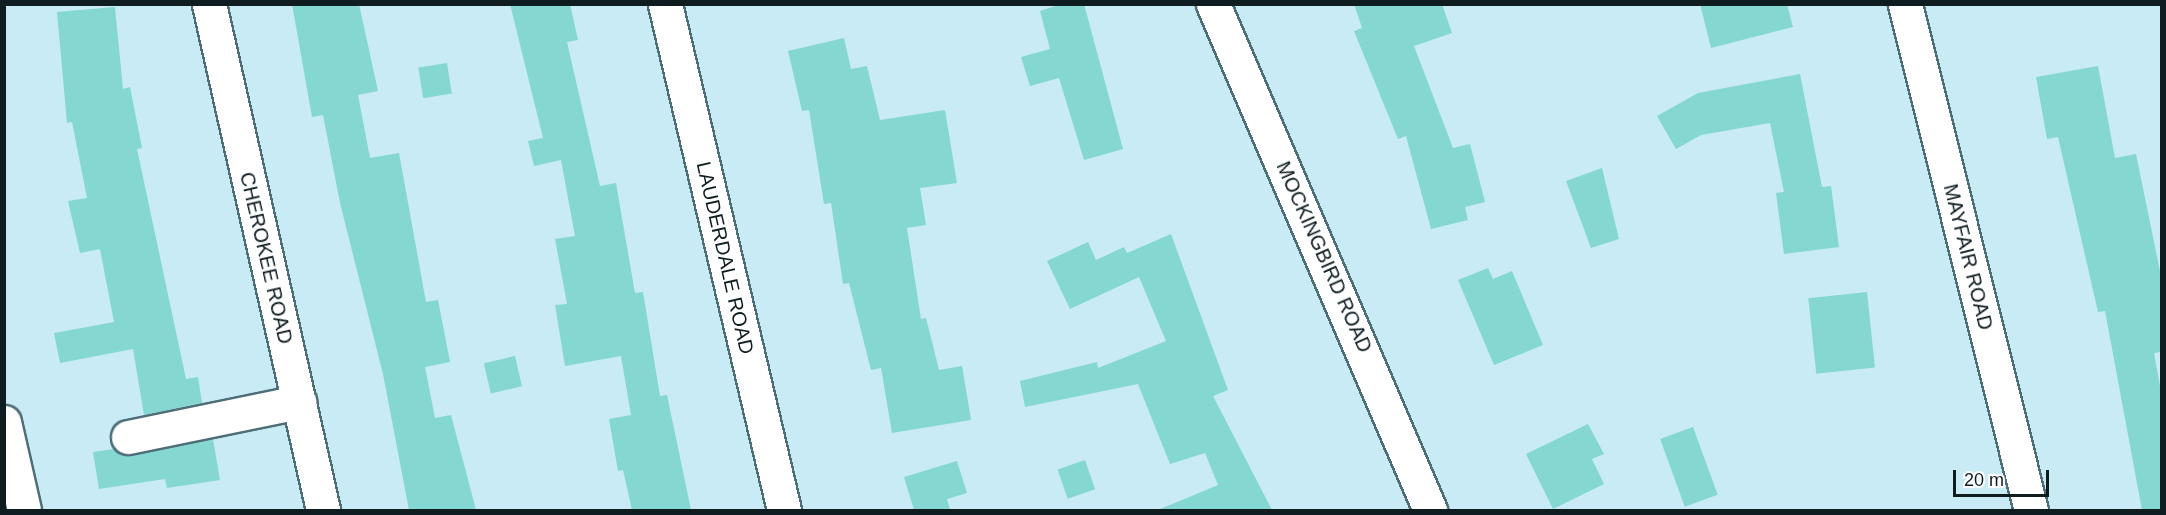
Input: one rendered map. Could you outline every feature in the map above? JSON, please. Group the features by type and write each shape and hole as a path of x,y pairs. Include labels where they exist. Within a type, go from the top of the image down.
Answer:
{"street":[{"name":"CHEROKEE ROAD","path":"209,4 323,510"},
{"name":"LAUDERDALE ROAD","path":"665,4 784,510"},
{"name":"MOCKINGBIRD ROAD","path":"1213,4 1430,510"},
{"name":"MAYFAIR ROAD","path":"1905,4 2031,510"},
{"path":"128,437 299,402"},
{"path":"4,422 24,510"}],"building":[{"path":"292,4 359,4 378,91 358,95 370,158 399,153 426,302 438,300 450,362 425,367 435,418 451,415 476,510 409,510 383,374 340,203 323,115 312,117"},
{"path":"510,4 570,4 578,40 567,42 600,186 616,183 635,293 643,292 660,396 667,395 691,510 632,510 623,470 618,471 609,419 631,415 621,356 565,366 555,305 567,304 555,239 575,236 561,160 534,166 528,141 543,138"},
{"path":"1062,4 1084,4 1123,149 1084,160 1059,78 1030,86 1021,57 1050,49 1040,11"},
{"path":"1354,4 1442,4 1452,33 1414,46 1453,148 1470,144 1485,202 1465,207 1468,220 1431,229 1406,136 1398,139 1354,31 1362,28"},
{"path":"1700,4 1787,4 1793,27 1711,48"},
{"path":"115,7 123,89 130,87 142,148 137,149 186,379 198,377 202,403 144,415 133,349 60,363 54,333 114,322 100,249 80,253 68,201 87,198 72,122 67,123 57,12"},
{"path":"844,38 851,69 867,66 880,120 945,110 957,183 920,188 926,225 907,228 921,319 926,318 939,370 962,366 971,420 892,433 881,368 871,370 849,283 843,284 831,203 824,204 809,110 802,111 788,51"},
{"path":"447,63 452,94 423,98 418,68"},
{"path":"2098,66 2115,158 2136,154 2162,281 2162,352 2154,353 2162,397 2162,510 2142,510 2105,311 2098,312 2058,137 2047,139 2036,77"},
{"path":"1800,74 1822,187 1831,186 1839,247 1784,254 1776,193 1784,192 1770,123 1701,135 1676,149 1657,116 1698,93"},
{"path":"1602,168 1619,239 1591,248 1566,181"},
{"path":"1171,234 1228,390 1213,396 1272,510 1158,510 1218,485 1205,453 1170,464 1138,384 1025,407 1020,381 1097,362 1098,368 1166,341 1139,277 1070,309 1047,261 1088,242 1096,260 1124,247 1127,253"},
{"path":"1488,268 1493,279 1512,271 1543,345 1494,365 1458,280"},
{"path":"1867,292 1875,368 1816,374 1808,298"},
{"path":"515,356 522,386 491,393 484,363"},
{"path":"1588,424 1604,454 1592,459 1604,484 1553,509 1526,454"},
{"path":"1693,427 1718,495 1685,507 1660,439"},
{"path":"213,439 220,480 167,488 165,479 99,489 93,452 114,449 132,455"},
{"path":"1085,460 1095,489 1068,499 1058,469"},
{"path":"957,461 967,493 947,499 950,510 914,510 904,477"}]}
